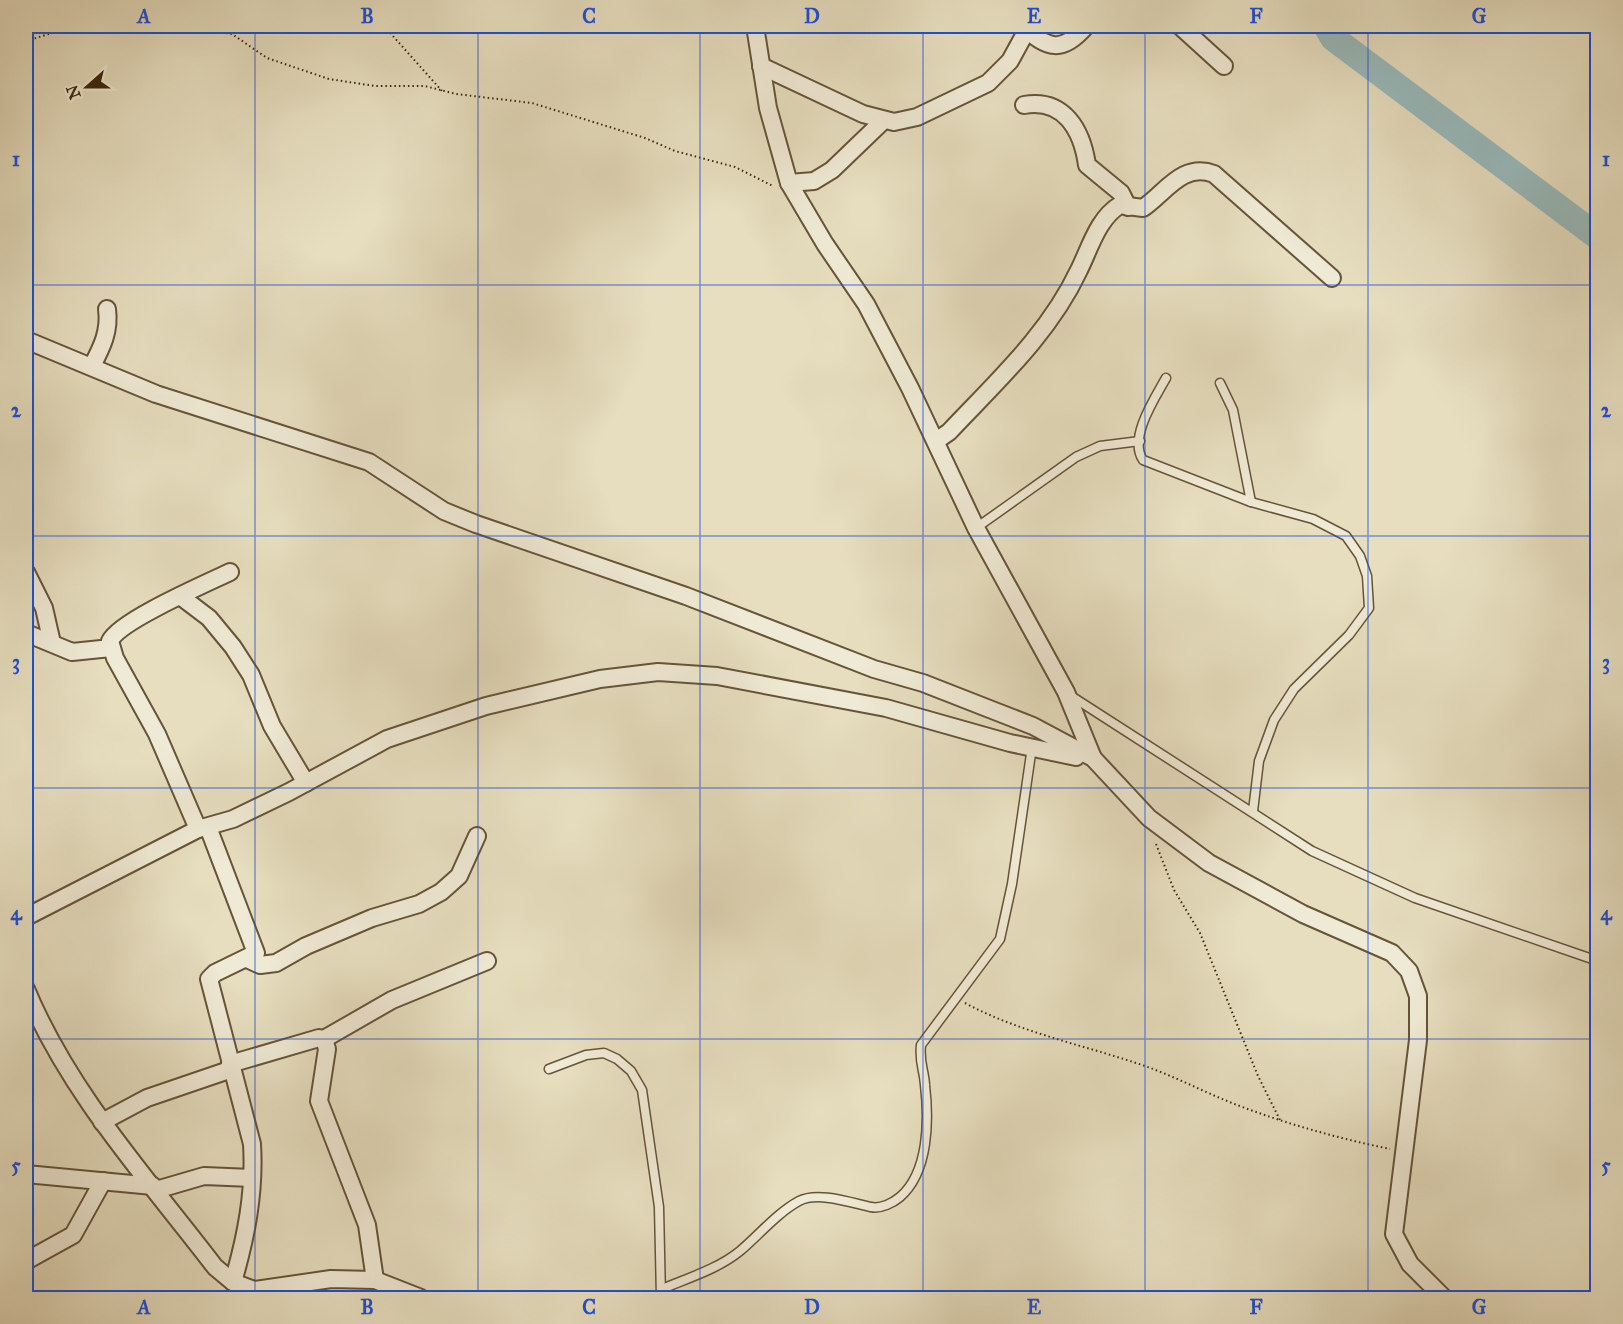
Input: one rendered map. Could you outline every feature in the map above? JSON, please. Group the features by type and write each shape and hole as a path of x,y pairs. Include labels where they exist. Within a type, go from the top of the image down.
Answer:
{"street":[{"path":"755,26 768,108 792,187 866,304 936,441 976,528 1066,692 1093,758"},
{"path":"761,66 863,114 894,122 917,117 988,83 1010,62 1025,28 1047,44 1058,46 1075,38 1086,26"},
{"path":"1180,26 1224,66"},
{"path":"1024,105 1048,105 1060,110 1079,133 1085,145 1087,165 1121,193 1128,207"},
{"path":"792,187 814,181 832,170 884,120"},
{"path":"936,441 949,432 1052,320 1073,284 1105,217 1120,205 1143,208 1183,174 1203,170 1230,186 1332,278"},
{"path":"92,366 107,333 109,322 107,309"},
{"path":"26,340 156,394 369,462 444,511 686,596 874,669 922,683 1033,726 1093,758 1149,818 1209,863 1303,914 1392,953 1409,971 1418,996 1418,1040 1394,1234 1410,1264 1444,1299"},
{"path":"26,572 44,608 52,643"},
{"path":"230,572 115,633 110,641 111,648 157,734 203,828 255,949 254,956 215,973 208,979 252,1144 252,1178 241,1289"},
{"path":"180,597 209,618 233,647 251,675 272,726 306,783"},
{"path":"26,633 72,652 111,648"},
{"path":"26,917 203,828 233,819 387,740 486,706 600,679 658,672 717,676 874,706 1032,747 1069,754 1106,772"},
{"path":"247,959 260,965 276,963 306,946 372,918 419,904 441,892 459,876 477,836"},
{"path":"102,1122 147,1098 231,1066 319,1038 324,1039 392,1000 487,961"},
{"path":"26,989 44,1033 102,1122 215,1267 241,1289 254,1290 331,1279 375,1280 421,1299"},
{"path":"324,1039 327,1049 320,1101 368,1225 375,1280"},
{"path":"26,1174 155,1188 204,1176 252,1178"},
{"path":"26,1262 73,1235 103,1181"}],"lane":[{"path":"1167,378 1152,404 1140,441 1139,454 1143,460 1251,502 1313,519 1346,536 1360,556 1367,576 1369,608 1361,620 1294,689 1274,720 1259,761 1252,812"},
{"path":"1220,383 1233,410 1251,502"},
{"path":"976,528 1076,457 1100,446 1140,441"},
{"path":"1066,692 1312,851 1415,898 1598,961"},
{"path":"549,1069 585,1055 604,1053 617,1059 631,1071 642,1090 659,1207 662,1294 738,1253 801,1200 821,1198 876,1208 895,1201 907,1191 916,1177 927,1129 925,1082 919,1063 921,1045 999,939 1012,884 1032,747"}],"path":[{"path":"26,41 34,36 49,35 75,26"},
{"path":"186,26 232,34 267,58 330,79 375,86 416,86 532,103 645,138 675,151 735,167 770,185 792,187"},
{"path":"384,26 442,91"},
{"path":"1149,818 1166,874 1200,933 1263,1087 1281,1120"},
{"path":"955,998 998,1021 1150,1068 1235,1104 1281,1120 1355,1142 1404,1152"}],"waterway":[{"path":"1326,26 1333,38 1598,237"}]}
